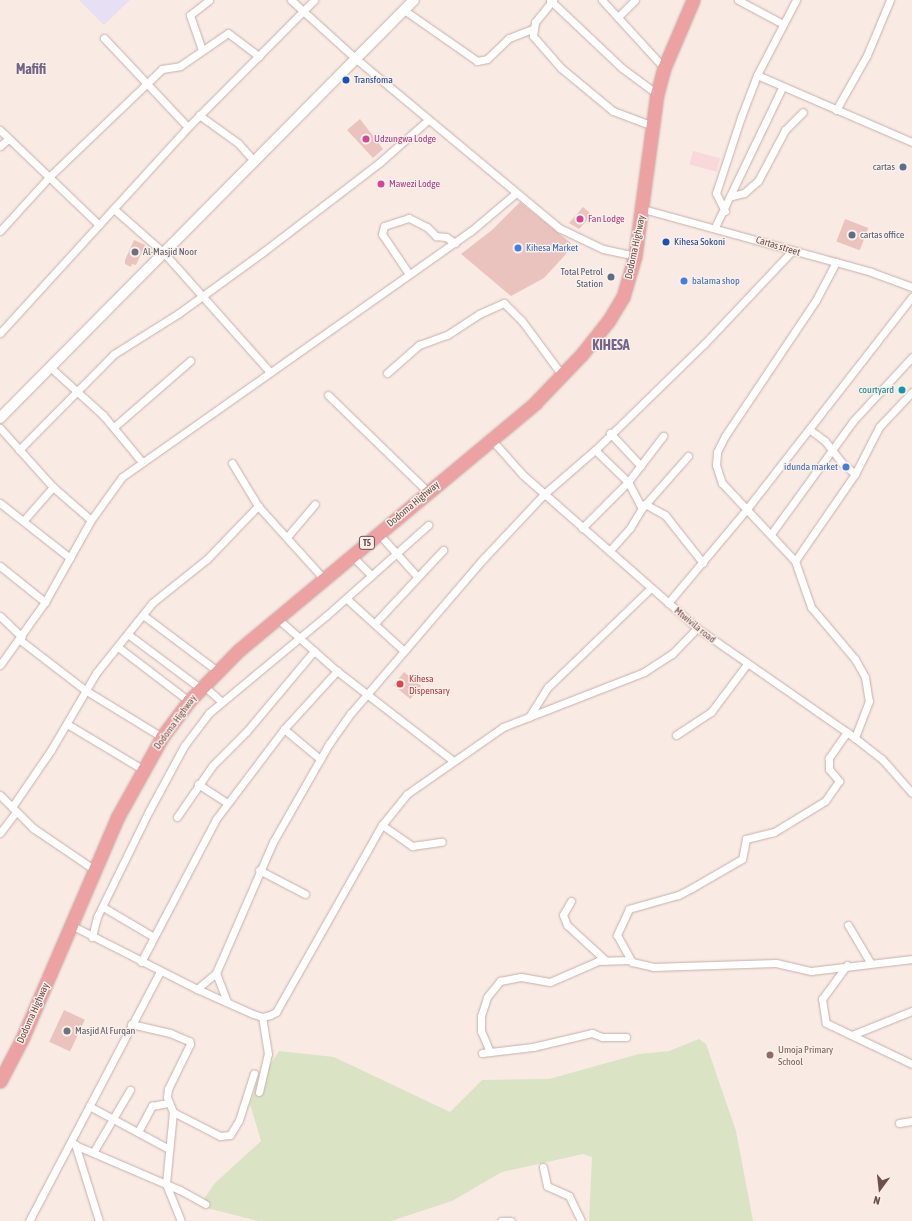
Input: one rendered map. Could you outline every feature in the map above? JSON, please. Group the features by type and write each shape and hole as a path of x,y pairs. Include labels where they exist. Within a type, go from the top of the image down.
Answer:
{"highway":[{"name":"Dodoma Highway","path":"0,1081 71,925 117,818 162,737 189,701 216,670 323,578 535,403 562,375 608,320 623,297 635,256 643,209 657,94 664,68 694,0"}],"street":[{"path":"202,50 190,16 209,0"},
{"path":"291,0 355,58 516,194 574,237 603,249 635,256"},
{"path":"0,333 99,225 115,210 199,115 314,0"},
{"path":"0,418 414,0"},
{"path":"602,0 664,68"},
{"path":"618,17 635,0"},
{"path":"738,0 783,24"},
{"path":"725,211 716,193 757,75 796,0"},
{"path":"836,110 867,55 890,0"},
{"path":"404,10 478,61 487,59 509,38 532,29 551,1 622,68 657,94"},
{"path":"532,29 533,36 552,60 592,95 613,111 653,126"},
{"path":"0,231 50,176 145,83 162,69 180,66 202,50 231,33 259,56"},
{"path":"104,38 188,128"},
{"path":"757,75 782,88 912,142"},
{"path":"715,228 725,211 782,88"},
{"path":"732,196 744,193 758,181 785,130 803,112"},
{"path":"199,115 238,143 255,162"},
{"path":"19,450 114,354 201,296 349,186 428,120"},
{"path":"0,130 50,176 99,225"},
{"path":"0,146 8,138"},
{"path":"0,665 21,639 45,602 91,520 122,477 455,243 516,194"},
{"name":"Cartas street","path":"643,209 836,262 912,287"},
{"path":"115,210 164,253 270,372"},
{"path":"409,274 382,234 384,226 409,218 427,227 436,236 446,237 455,243"},
{"path":"197,989 216,972 259,870 338,729 484,558 544,494 595,450 610,433 704,344 792,251"},
{"path":"836,262 816,300 717,452 716,464 722,483 795,561 811,607 855,659 868,684 869,701 855,738"},
{"path":"668,603 746,510 912,297"},
{"path":"387,373 419,345 447,335 479,314 504,303 522,322 562,375"},
{"path":"771,534 832,449 912,357"},
{"path":"114,427 190,361"},
{"path":"50,367 79,390 114,427 142,462"},
{"path":"795,561 855,474 883,422 912,392"},
{"path":"328,395 427,491"},
{"path":"0,428 54,487 91,520"},
{"path":"809,429 832,449 855,474"},
{"path":"610,433 641,466"},
{"path":"582,528 628,482 663,436"},
{"name":"Mtwivila road","path":"491,440 544,494 697,628 855,738 882,759 912,793"},
{"path":"595,450 628,482 644,506 665,514 703,563"},
{"path":"609,551 630,528 644,506 688,456"},
{"path":"232,463 258,506 287,536 323,578"},
{"path":"24,520 54,487"},
{"path":"0,503 24,520 70,558"},
{"path":"287,536 315,504"},
{"path":"0,833 67,724 85,690 143,615 157,599 207,559 258,506"},
{"path":"92,937 103,907 149,811 184,746 209,713 347,598 428,525"},
{"path":"378,533 396,555 416,575"},
{"path":"375,623 416,575 443,550"},
{"path":"352,555 371,575"},
{"path":"0,566 45,602"},
{"path":"529,717 548,687 652,588"},
{"path":"347,598 404,651"},
{"path":"143,615 216,670"},
{"path":"0,616 21,639 85,690 162,737"},
{"path":"277,618 337,671 368,693 452,760"},
{"path":"71,925 141,962 197,989 262,1017 276,1012 382,825 407,794 452,760 503,727 644,672 672,654 697,628"},
{"path":"129,635 222,702"},
{"path":"118,647 189,701"},
{"path":"177,817 198,784 314,651"},
{"path":"676,735 711,712 747,664"},
{"path":"141,962 152,936 228,803 284,729 337,671"},
{"path":"67,724 144,770"},
{"path":"284,729 320,759"},
{"path":"847,732 829,758 828,766 839,781 825,801 774,832 746,839 742,859 692,888 678,895 629,909 617,931 630,960 636,964 653,967 776,963 810,971 870,962 912,959"},
{"path":"198,784 228,803"},
{"path":"0,795 50,842 95,870"},
{"path":"382,825 412,846 442,842"},
{"path":"259,870 305,894"},
{"path":"571,901 565,909 565,920 605,960"},
{"path":"103,907 152,936"},
{"path":"848,925 870,962"},
{"path":"626,1037 602,1037 592,1033 533,1047 486,1053 481,1031 481,1016 487,997 500,981 521,977 550,982 605,960 630,960"},
{"path":"847,965 821,1002 826,1023 912,1064"},
{"path":"29,1221 160,971"},
{"path":"216,972 227,1002"},
{"path":"852,1035 912,1011"},
{"path":"258,1092 268,1054 262,1017"},
{"path":"131,1024 189,1041 190,1049 168,1089 168,1103 173,1112 220,1136 230,1135 239,1120 254,1074"},
{"path":"94,1151 130,1090"},
{"path":"138,1132 152,1106 168,1103"},
{"path":"89,1106 169,1149"},
{"path":"173,1112 166,1184 181,1221"},
{"path":"899,1123 912,1121"},
{"path":"73,1138 99,1221"},
{"path":"75,1145 94,1151 166,1184 205,1204"},
{"path":"543,1167 547,1186 569,1196 581,1221"},
{"path":"501,1221 510,1221"}],"shaded area":[{"path":"79,0 130,0 104,25"},
{"path":"693,151 720,158 716,172 689,165"}],"green space":[{"path":"699,1039 706,1044 736,1131 753,1221 589,1221 592,1157 583,1154 502,1172 452,1201 391,1221 258,1221 199,1206 215,1183 261,1141 250,1104 257,1084 279,1051 334,1057 450,1112 482,1080 549,1079 639,1054 669,1051"}],"building":[{"name":"Udzungwa Lodge","path":"360,119 383,149 373,158 347,130"},
{"name":"Kihesa Market","path":"520,202 571,243 566,254 544,278 511,296 461,254 492,230"},
{"name":"Fan Lodge","path":"583,207 592,215 579,229 569,223"},
{"name":"cartas office","path":"845,219 868,228 860,250 836,241"},
{"name":"Al-Masjid Noor","path":"134,240 145,245 136,265 132,264 131,267 125,264 125,260"},
{"name":"Kihesa Dispensary","path":"404,672 421,686 410,699 393,685"},
{"name":"Masjid Al Furqan","path":"64,1010 85,1020 70,1051 49,1042"}],"place":[{"name":"Transfoma","path":"346,80"},
{"name":"Udzungwa Lodge","path":"366,139"},
{"name":"cartas","path":"903,167"},
{"name":"Mawezi Lodge","path":"381,184"},
{"name":"Fan Lodge","path":"580,219"},
{"name":"cartas office","path":"852,235"},
{"name":"Kihesa Sokoni","path":"666,242"},
{"name":"Kihesa Market","path":"518,248"},
{"name":"Al-Masjid Noor","path":"135,252"},
{"name":"Total Petrol Station","path":"611,277"},
{"name":"balama shop","path":"684,281"},
{"name":"courtyard","path":"902,390"},
{"name":"idunda market","path":"846,467"},
{"name":"Kihesa Dispensary","path":"400,684"},
{"name":"Masjid Al Furqan","path":"67,1031"},
{"name":"Umoja Primary School","path":"770,1055"}],"district":[{"name":"Mafifi","path":"31,69"},
{"name":"KIHESA","path":"611,345"}]}
